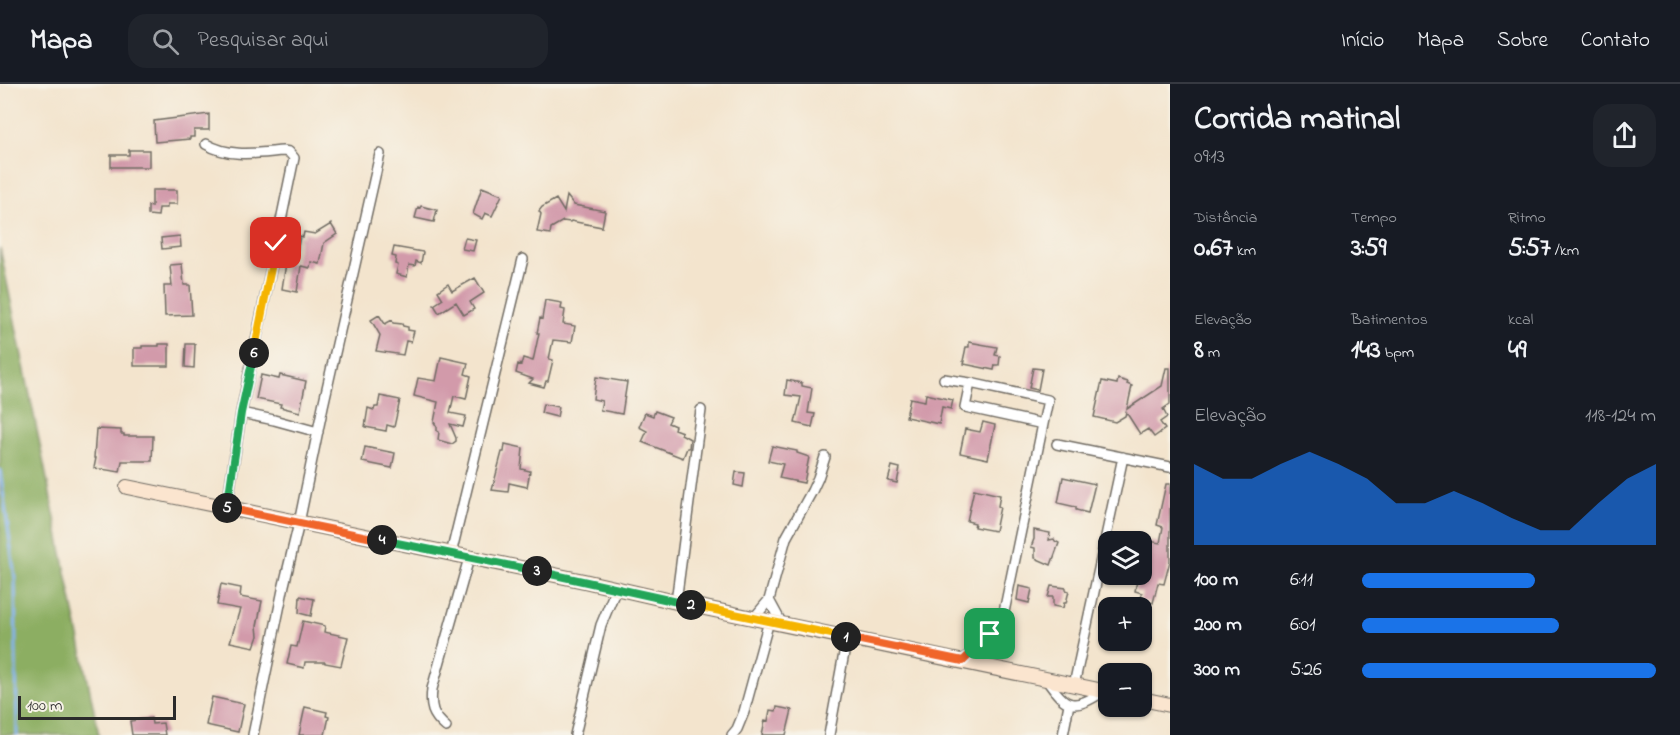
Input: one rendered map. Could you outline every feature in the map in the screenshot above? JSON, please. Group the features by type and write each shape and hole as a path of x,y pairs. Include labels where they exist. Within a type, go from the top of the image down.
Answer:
{"street":[{"path":"206,144 227,153 284,151 289,152 294,158 241,413 227,508"},
{"path":"253,735 284,585 381,154"},
{"path":"452,554 524,259"},
{"path":"944,379 1048,400 1004,612 990,634 963,661"},
{"path":"970,383 965,407 1043,424"},
{"path":"676,602 701,410"},
{"path":"241,413 318,432"},
{"path":"1057,444 1170,467"},
{"path":"754,618 769,600 786,538 812,491 825,456"},
{"path":"1074,685 1123,457"},
{"path":"127,487 1098,690"},
{"path":"446,727 438,720 430,701 469,558"},
{"path":"575,735 601,625 616,589"},
{"path":"732,735 744,712 775,623 769,600"},
{"path":"829,735 847,637"},
{"path":"1047,679 1061,699 1069,704 1079,704 1098,696"},
{"path":"1152,701 1170,705"},
{"path":"1063,735 1069,704"}],"green space":[{"path":"0,248 99,735 0,735"}],"building":[{"path":"209,114 209,130 194,130 194,137 190,139 155,142 154,121"},
{"path":"129,150 149,150 149,167 111,167 111,155 129,155"},
{"path":"482,187 502,195 492,216 485,213 482,219 473,214"},
{"path":"152,190 177,190 177,204 167,204 167,208 159,208 158,216 148,215 148,206 152,207"},
{"path":"567,196 574,205 605,211 602,227 563,221 551,228 550,234 537,232 541,214 539,211 542,207 556,199 564,212"},
{"path":"418,207 437,210 434,222 415,218"},
{"path":"331,224 337,234 324,243 320,264 311,262 310,268 301,266 297,292 282,289 286,263 295,264 300,236 303,237 304,232 315,234"},
{"path":"180,236 181,247 162,249 161,238"},
{"path":"465,238 476,240 473,251 462,249"},
{"path":"394,247 423,252 421,263 416,261 415,266 409,265 407,277 396,274 398,265 395,264 396,257 392,256"},
{"path":"182,264 184,285 190,285 192,315 165,316 164,286 172,286 170,265"},
{"path":"475,278 484,293 470,302 474,309 464,315 456,302 439,313 434,305 443,299 438,291 448,284 452,291"},
{"path":"545,300 562,303 561,309 565,310 563,324 575,326 572,342 553,340 549,359 553,360 548,381 544,387 529,383 533,379 516,373 518,364 521,365 523,358 533,361"},
{"path":"379,315 385,324 392,320 393,323 402,324 408,327 408,330 414,331 411,342 406,341 403,355 376,351 380,335 371,320"},
{"path":"969,342 997,347 995,355 1000,356 999,365 995,365 994,370 964,364 966,347 969,347"},
{"path":"159,344 169,344 169,366 134,366 134,348 159,346"},
{"path":"186,344 195,344 194,368 185,367"},
{"path":"441,357 468,363 465,374 471,376 466,399 454,396 450,413 466,416 463,427 450,424 456,438 452,444 438,440 439,432 434,422 438,402 414,396 418,378 436,381"},
{"path":"1033,368 1042,369 1038,390 1029,388"},
{"path":"1166,368 1170,368 1170,404 1163,409 1167,417 1160,422 1165,429 1154,437 1148,429 1140,434 1126,412 1125,416 1115,422 1094,417 1102,381 1117,384 1118,379 1132,386 1127,409 1162,386"},
{"path":"261,375 279,379 280,375 306,381 300,412 280,407 281,404 256,399"},
{"path":"596,377 627,382 622,414 600,410 602,401 593,399"},
{"path":"787,380 812,388 808,413 815,414 812,427 795,423 801,397 785,395"},
{"path":"926,394 953,400 951,409 942,407 939,424 906,417 910,398 925,401"},
{"path":"380,396 400,400 394,427 387,425 386,431 365,427 368,408 374,410 378,407"},
{"path":"543,404 559,407 557,417 541,413"},
{"path":"655,411 671,417 668,423 690,439 689,448 683,458 642,442 647,431 639,427 645,413 653,416"},
{"path":"983,422 995,425 988,459 960,453 965,429 980,432"},
{"path":"96,429 121,430 124,436 153,436 152,461 122,461 120,472 94,468"},
{"path":"505,444 523,448 521,469 530,471 527,487 509,483 508,492 492,490"},
{"path":"772,446 797,451 809,457 804,483 779,478 783,464 768,461"},
{"path":"365,447 395,453 392,468 362,462"},
{"path":"892,466 900,468 897,483 888,481"},
{"path":"736,472 745,473 743,487 734,485"},
{"path":"1063,477 1095,484 1088,513 1076,510 1076,507 1058,503"},
{"path":"1166,484 1170,484 1170,561 1164,584 1158,583 1153,603 1152,597 1141,597 1142,593 1135,591 1136,585 1152,585 1152,542 1160,543 1163,527 1157,525"},
{"path":"974,489 1000,495 995,531 974,527 975,523 967,521"},
{"path":"1034,530 1050,533 1049,540 1054,539 1059,543 1051,565 1035,558 1035,548 1031,547"},
{"path":"221,584 241,588 240,597 262,601 257,626 258,636 254,647 230,642 240,609 217,605"},
{"path":"1019,586 1032,589 1029,603 1017,600"},
{"path":"1051,586 1066,588 1069,591 1063,608 1053,606 1053,597 1048,597"},
{"path":"300,596 314,599 311,616 299,613"},
{"path":"303,621 325,626 324,632 348,637 341,666 325,662 305,662 304,668 287,664 291,646 297,647"},
{"path":"212,697 244,704 238,732 206,725"},
{"path":"305,707 327,712 326,716 329,717 325,735 299,735"},
{"path":"777,707 792,710 786,735 762,735 770,710 776,711"},
{"path":"151,718 152,724 163,723 165,735 132,735 130,721"}],"waterway":[{"path":"0,470 15,578 17,735"}],"route":[{"path":"276,243 241,413 227,508 963,661 990,634"}]}
